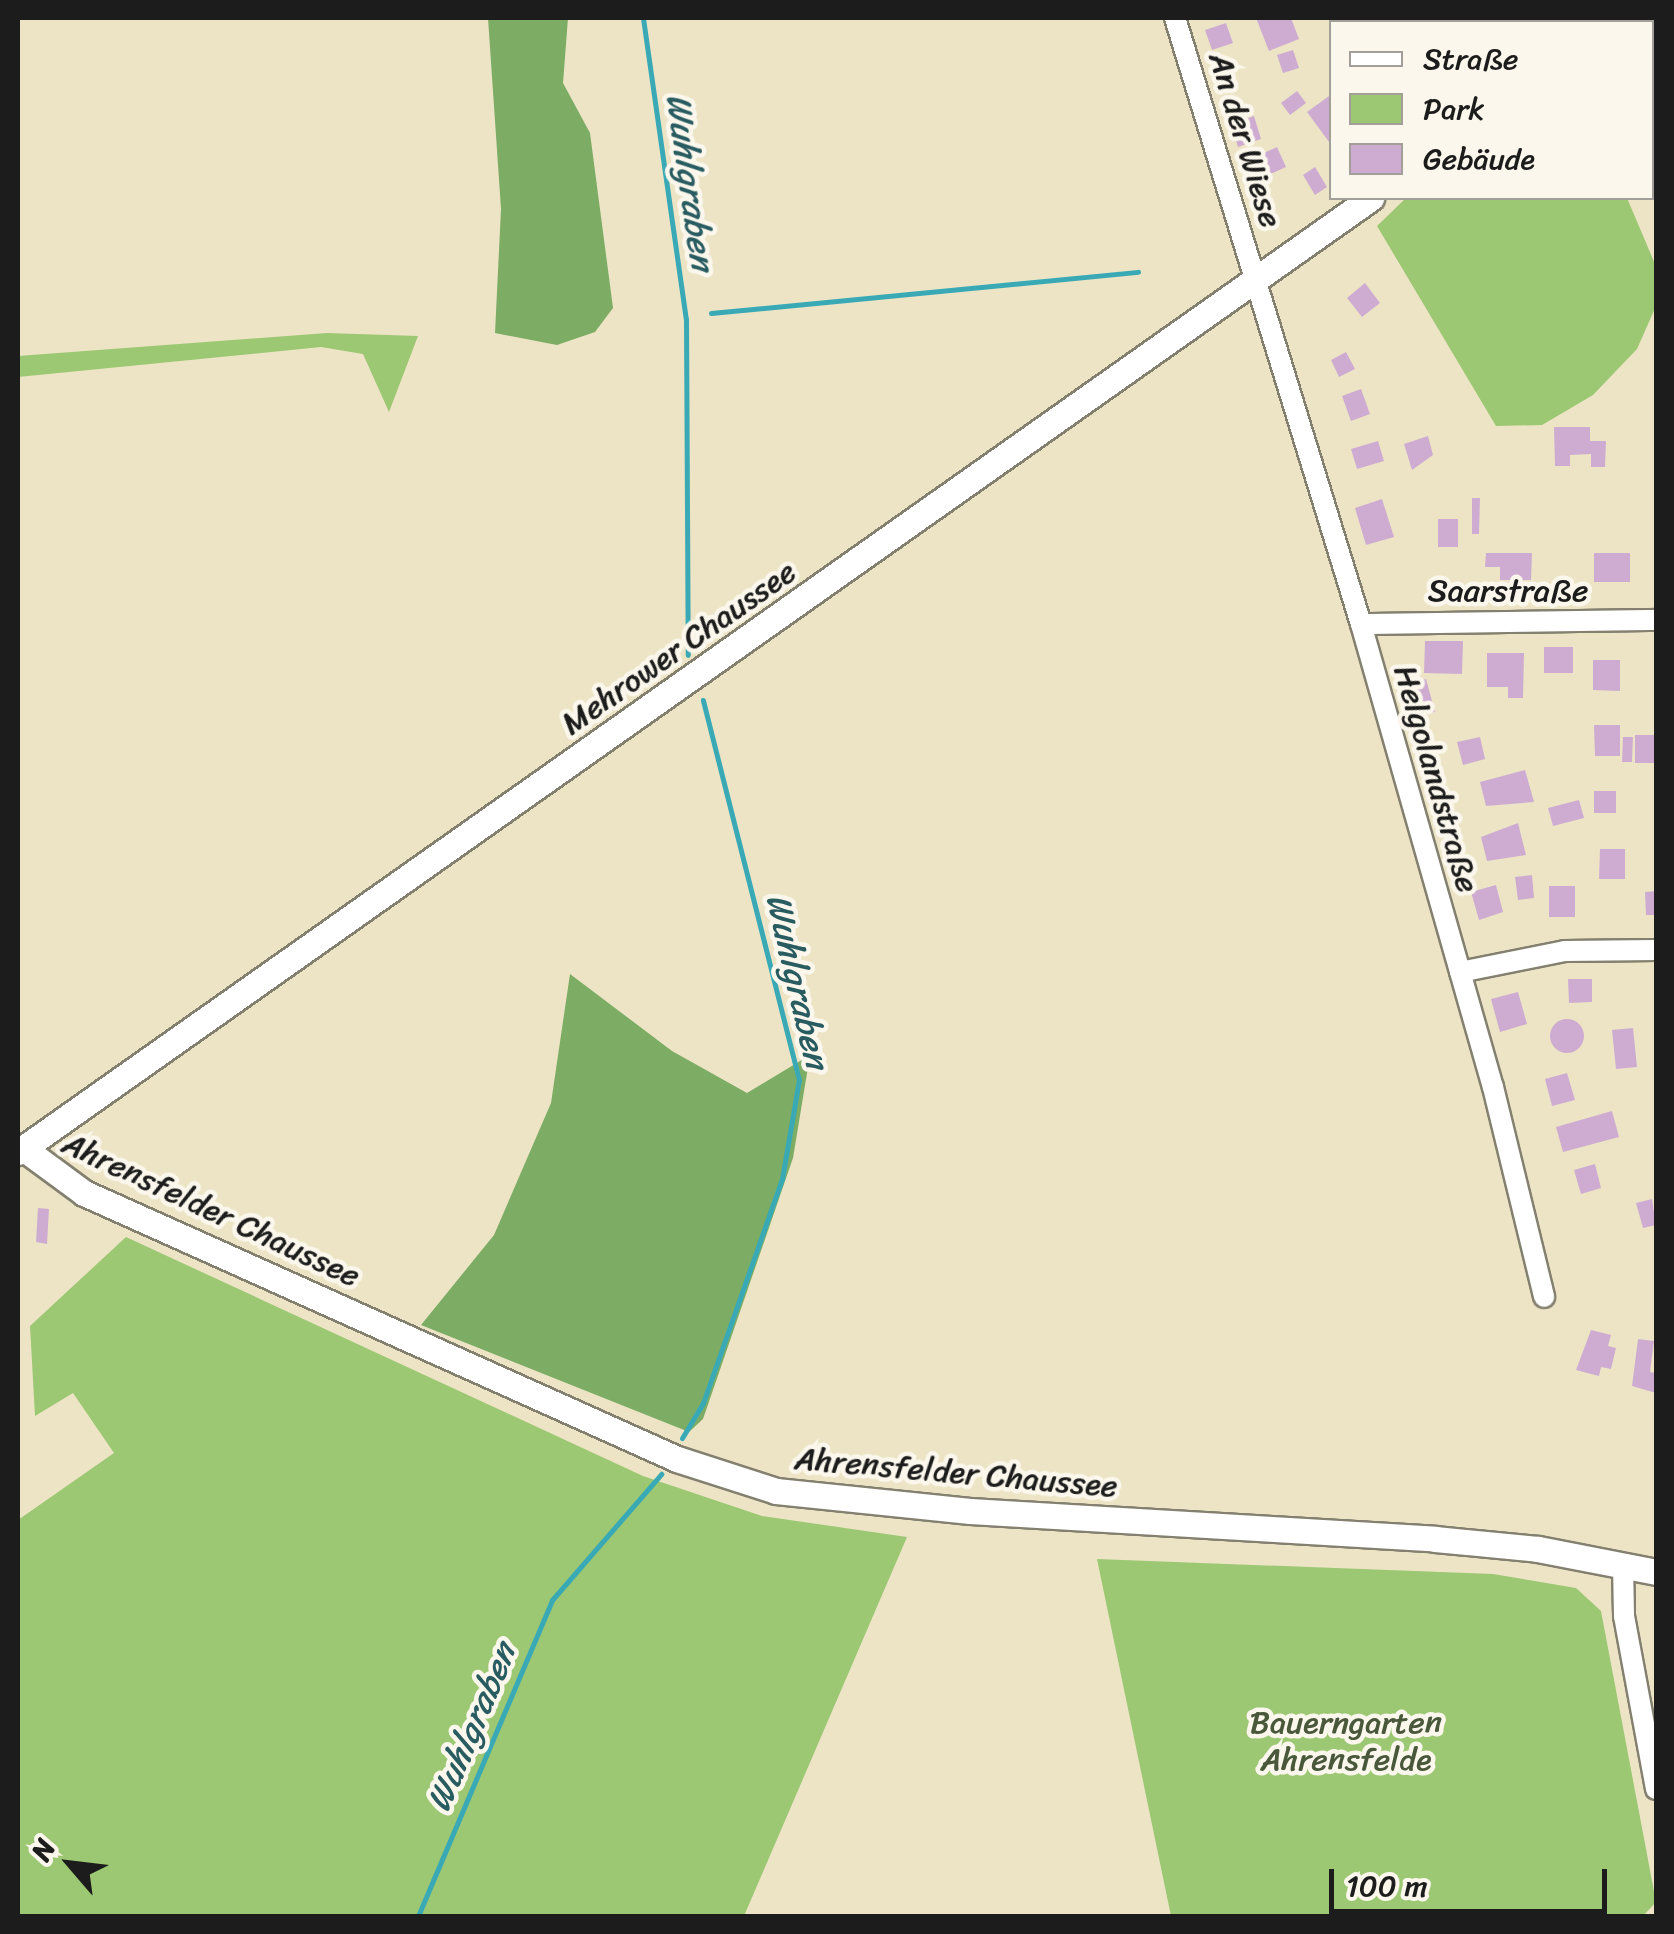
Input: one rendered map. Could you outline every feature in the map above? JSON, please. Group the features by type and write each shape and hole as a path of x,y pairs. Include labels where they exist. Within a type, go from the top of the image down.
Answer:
{"main road":[{"name":"Mehrower Chaussee","path":"20,1150 1368,200"},
{"name":"Ahrensfelder Chaussee","path":"20,1150 84,1193 677,1459 776,1491 970,1511 1435,1538 1656,1572"}],"street":[{"name":"An der Wiese","path":"1175,18 1257,280"},
{"name":"Helgolandstraße","path":"1257,280 1460,972 1544,1297"},
{"name":"Saarstraße","path":"1361,624 1656,620"},
{"path":"1460,972 1564,952 1656,950"},
{"path":"1622,1564 1624,1616 1656,1789"}],"green space":[{"path":"488,18 568,18 563,83 590,133 613,308 595,332 557,345 495,333 501,209"},
{"path":"1404,200 1628,200 1655,264 1656,306 1637,349 1593,395 1542,425 1496,426 1377,226"},
{"path":"327,333 418,336 389,412 363,354 321,347 18,377 18,356"},
{"path":"570,974 672,1051 747,1093 810,1055 793,1158 703,1419 689,1432 421,1325 494,1235 551,1103"},
{"path":"126,1237 643,1476 762,1516 907,1537 744,1916 18,1916 18,1520 114,1453 73,1393 35,1416 30,1326"},
{"name":"Bauerngarten Ahrensfelde","path":"1097,1559 1493,1574 1576,1588 1601,1611 1656,1902 1643,1916 1171,1916"}],"building":[{"path":"1256,18 1291,18 1299,39 1269,51"},
{"path":"1226,23 1233,43 1212,50 1205,30"},
{"path":"1293,50 1299,68 1283,73 1277,55"},
{"path":"1297,91 1306,103 1290,115 1281,103"},
{"path":"1329,96 1329,142 1307,112"},
{"path":"1254,116 1261,139 1238,147 1231,124"},
{"path":"1277,147 1286,167 1262,178 1253,158"},
{"path":"1315,167 1327,187 1315,195 1303,175"},
{"path":"1365,283 1380,303 1362,317 1347,298"},
{"path":"1346,352 1355,369 1339,377 1331,360"},
{"path":"1361,389 1370,414 1351,421 1342,396"},
{"path":"1554,427 1590,427 1590,441 1606,441 1605,467 1591,467 1591,454 1570,455 1570,466 1555,466"},
{"path":"1428,436 1433,455 1412,470 1404,444"},
{"path":"1378,441 1384,461 1357,469 1351,449"},
{"path":"1472,498 1480,498 1479,534 1472,534"},
{"path":"1382,499 1394,537 1366,545 1355,508"},
{"path":"1438,519 1458,519 1458,547 1438,547"},
{"path":"1486,553 1532,553 1531,580 1500,580 1500,567 1485,567"},
{"path":"1594,553 1630,553 1630,582 1594,582"},
{"path":"1425,641 1463,641 1462,674 1424,673"},
{"path":"1544,647 1573,647 1573,673 1544,673"},
{"path":"1487,653 1524,653 1523,698 1508,698 1508,687 1487,687"},
{"path":"1593,660 1620,660 1620,691 1593,690"},
{"path":"1426,679 1435,712 1407,719 1399,686"},
{"path":"1594,725 1620,725 1620,756 1595,756"},
{"path":"1635,735 1656,735 1656,763 1635,763"},
{"path":"1480,737 1485,759 1463,765 1457,742"},
{"path":"1623,737 1633,737 1632,762 1622,762"},
{"path":"1525,770 1534,802 1486,806 1480,782"},
{"path":"1594,791 1616,791 1616,813 1594,813"},
{"path":"1579,800 1584,818 1553,826 1548,808"},
{"path":"1518,823 1526,855 1487,861 1481,837"},
{"path":"1600,849 1625,849 1625,879 1599,879"},
{"path":"1532,875 1534,898 1518,900 1515,877"},
{"path":"1496,885 1503,912 1479,920 1471,892"},
{"path":"1549,886 1575,886 1575,917 1549,917"},
{"path":"1656,891 1656,915 1646,915 1645,892"},
{"path":"1568,979 1592,979 1592,1002 1569,1003"},
{"path":"1518,992 1527,1024 1500,1032 1491,999"},
{"path":"1567,1019 1579,1024 1584,1036 1579,1048 1567,1053 1555,1048 1550,1036 1555,1024"},
{"path":"1633,1028 1637,1067 1616,1069 1612,1030"},
{"path":"1567,1073 1575,1100 1552,1106 1545,1079"},
{"path":"1612,1111 1619,1137 1563,1152 1556,1127"},
{"path":"1595,1164 1601,1188 1581,1194 1574,1170"},
{"path":"1652,1199 1656,1225 1643,1228 1636,1203"},
{"path":"38,1208 49,1209 47,1244 36,1242"},
{"path":"1591,1330 1611,1335 1608,1346 1616,1348 1611,1369 1601,1367 1599,1376 1576,1370"},
{"path":"1638,1339 1654,1341 1650,1372 1656,1373 1656,1393 1632,1386"}],"waterway":[{"name":"Wuhlgraben","path":"643,18 686,319 688,655"},
{"path":"711,313 1138,272"},
{"name":"Wuhlgraben","path":"682,1438 703,1403 782,1179 799,1080 703,700"},
{"name":"Wuhlgraben","path":"418,1916 552,1600 661,1474"}]}
